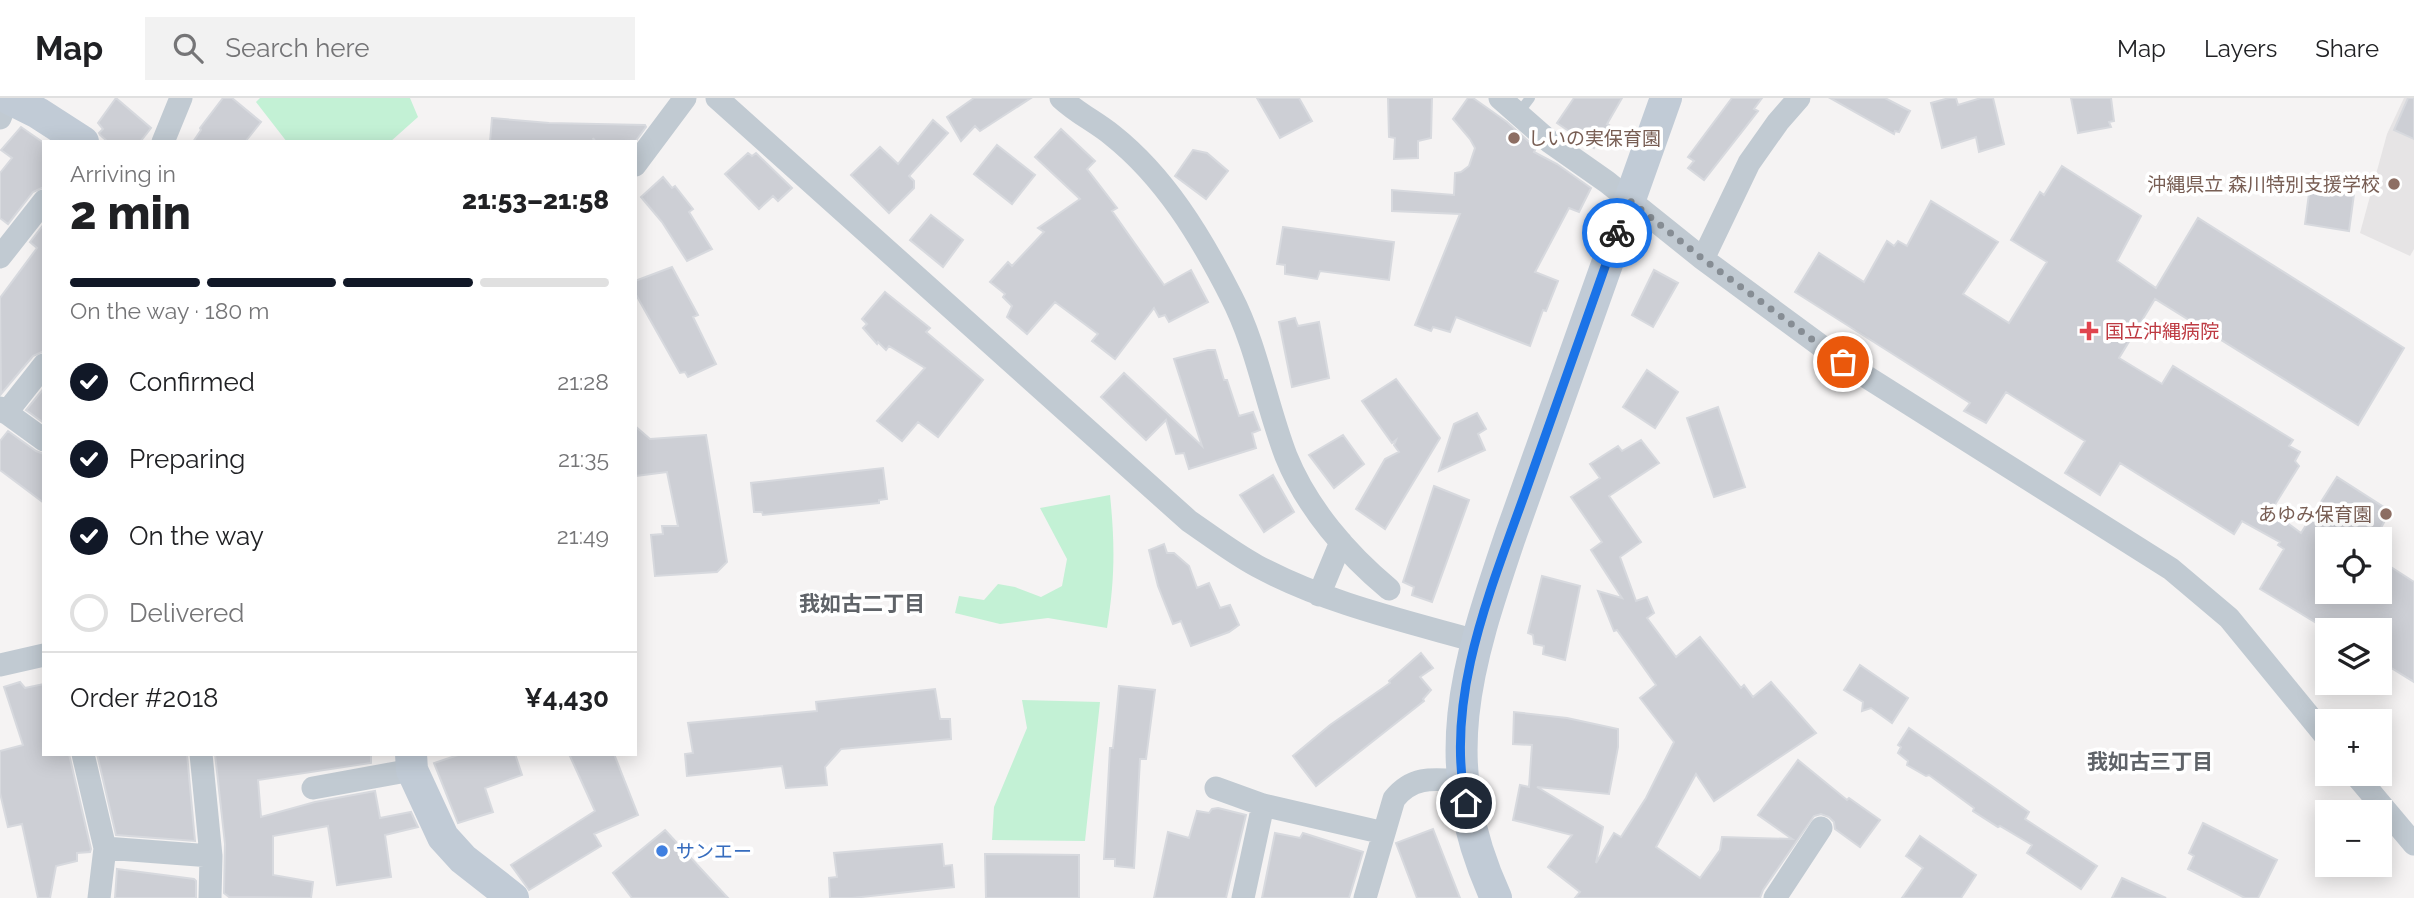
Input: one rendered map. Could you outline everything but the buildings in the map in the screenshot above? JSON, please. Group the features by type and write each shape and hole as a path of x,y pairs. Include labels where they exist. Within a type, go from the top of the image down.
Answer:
{"main road":[{"path":"8,98 38,113 80,140"},
{"path":"1496,898 1484,872 1462,781 1462,721 1476,641 1511,534 1665,98"},
{"path":"412,762 443,837 463,859 513,898"}],"street":[{"path":"0,118 8,98"},
{"path":"164,140 181,98"},
{"path":"637,162 685,98"},
{"path":"717,98 1189,521 1254,565 1319,595 1351,607 1476,641"},
{"path":"1061,98 1076,112 1112,135 1160,182 1190,222 1233,298 1251,343 1287,458 1318,512 1341,542 1389,589"},
{"path":"1500,98 1524,106 1549,142 1843,362 2171,569 2229,618 2315,723"},
{"path":"1703,259 1749,163 1778,121 1799,98"},
{"path":"0,257 42,204"},
{"path":"42,367 3,410 42,439"},
{"path":"1319,595 1341,542"},
{"path":"0,665 42,655"},
{"path":"82,756 105,848 100,898"},
{"path":"201,756 211,856 210,898"},
{"path":"313,788 412,762"},
{"path":"1364,898 1394,799 1403,787 1428,779 1462,781"},
{"path":"2366,786 2414,844"},
{"path":"1216,788 1263,805 1384,833"},
{"path":"1243,898 1263,805"},
{"path":"1775,898 1821,828"},
{"path":"105,848 211,856"}],"shaded area":[{"name":"沖縄県立 森川特別支援学校","path":"2404,98 2414,98 2414,249 2410,256 2360,233 2387,134"}],"green space":[{"path":"260,98 410,98 418,117 392,140 285,140 256,102"},
{"path":"1110,495 1113,561 1107,628 1048,618 1000,624 955,613 959,596 984,600 998,584 1041,597 1062,586 1067,559 1040,508"},
{"path":"1022,700 1100,702 1085,841 992,840 994,807 1027,728"}],"way so far":[{"path":"1617,233 1629,200 1703,259 1843,362"}],"place":[{"name":"しいの実保育園","path":"1514,138"},
{"name":"沖縄県立 森川特別支援学校","path":"2394,184"},
{"name":"国立沖縄病院","path":"2089,331"},
{"name":"あゆみ保育園","path":"2386,514"},
{"name":"サンエー","path":"662,851"}],"district":[{"name":"我如古二丁目","path":"862,603"},
{"name":"我如古三丁目","path":"2150,761"}],"route":[{"path":"1466,803 1460,748 1466,691 1476,641 1617,233"}]}
